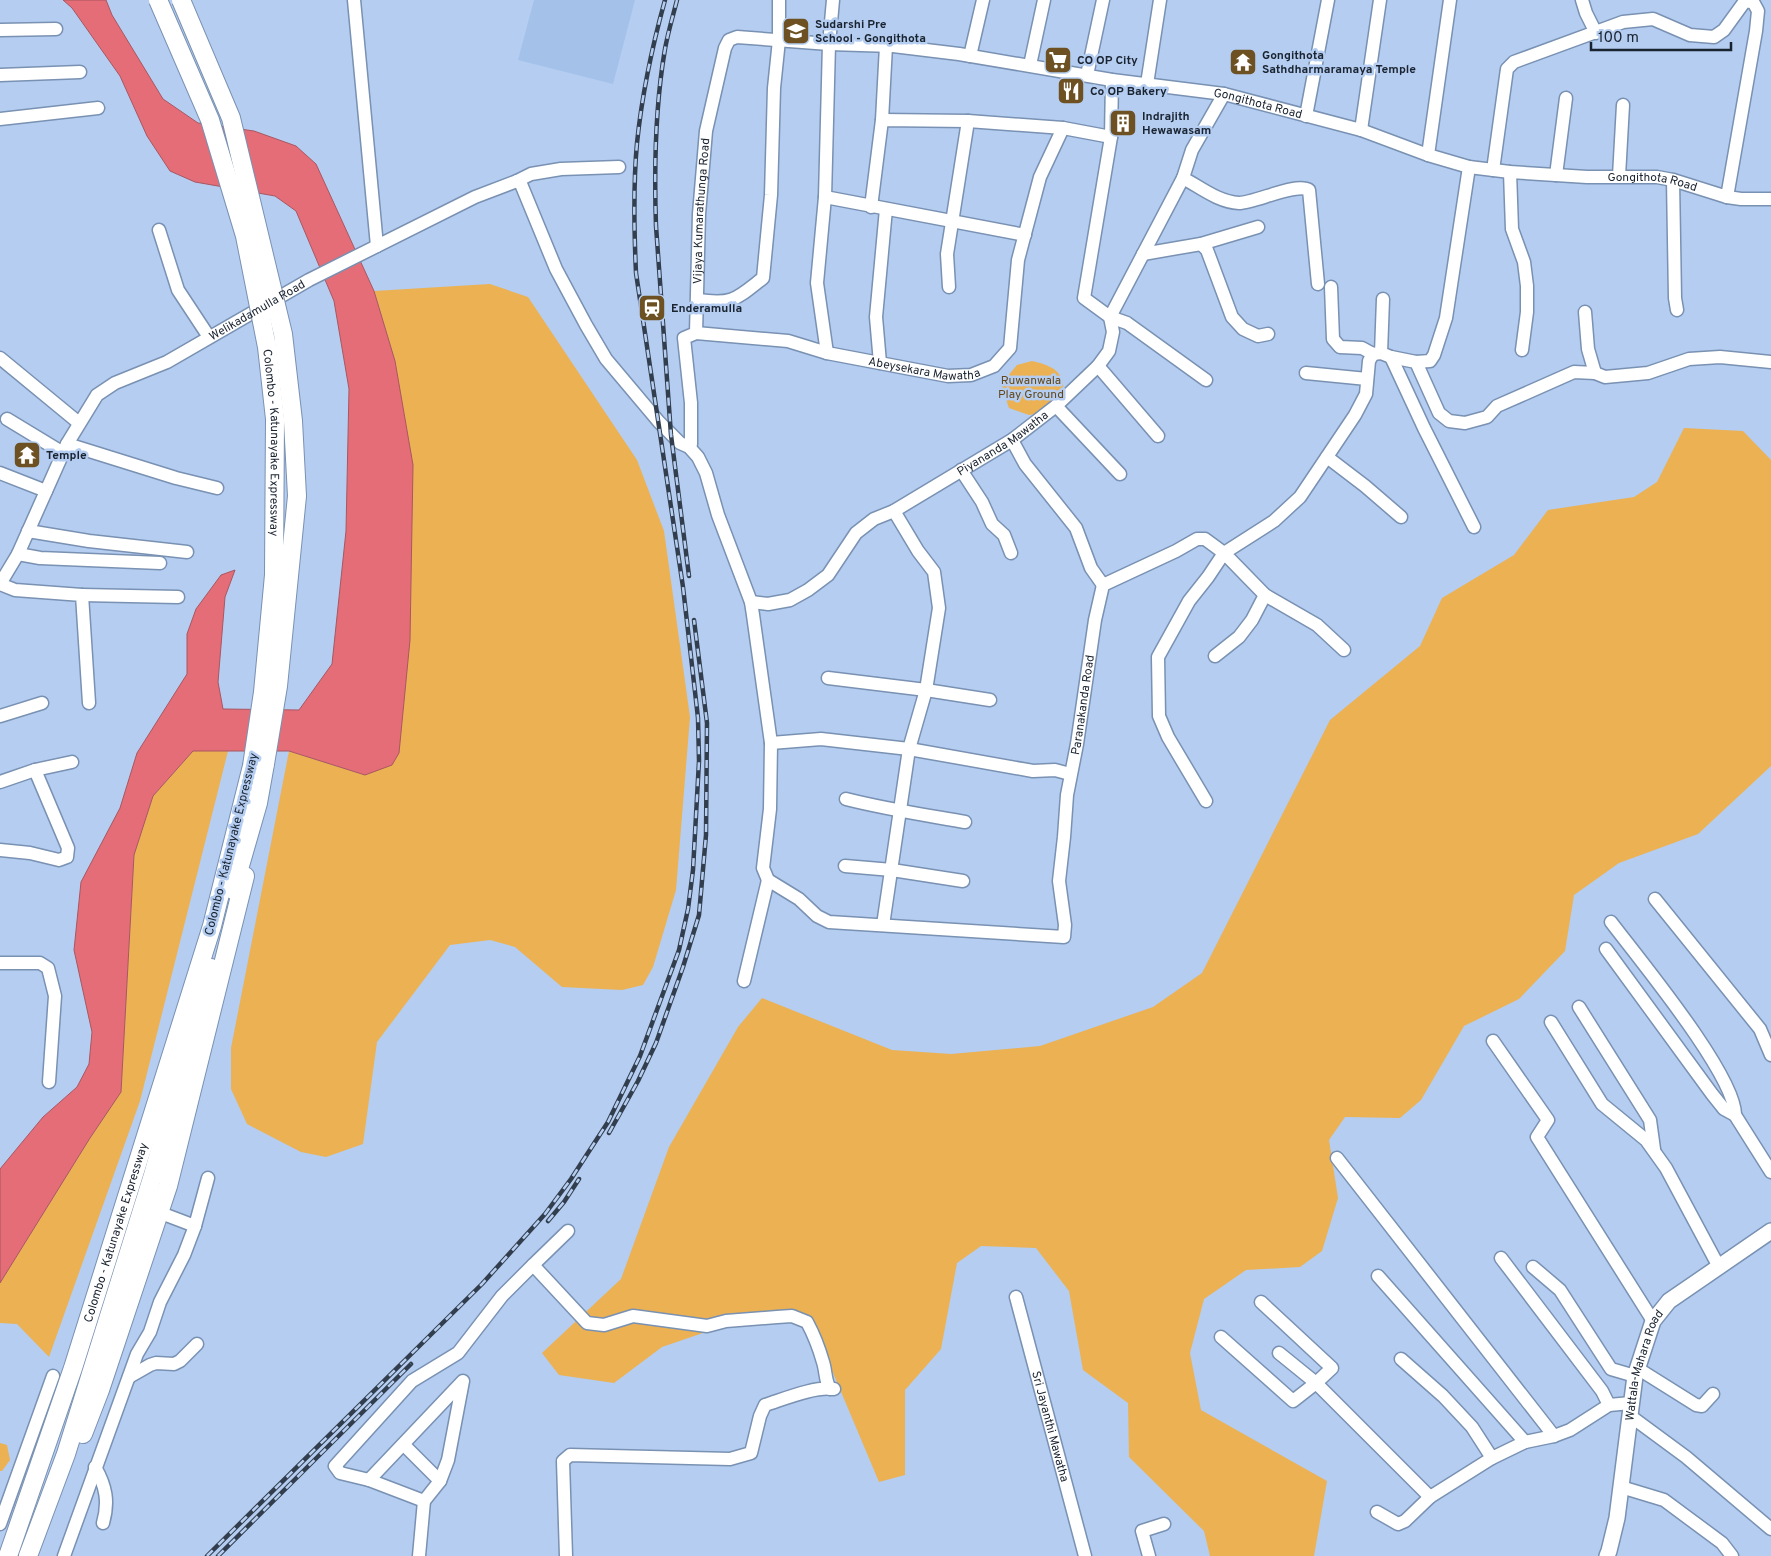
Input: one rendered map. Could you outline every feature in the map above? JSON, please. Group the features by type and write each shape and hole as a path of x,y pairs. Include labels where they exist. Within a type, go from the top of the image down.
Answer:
{"highway":[{"name":"Colombo - Katunayake Expressway","path":"30,1553 66,1454 153,1175 258,803 262,692 274,575 275,419 267,347 244,236 210,120 158,0"},
{"name":"Colombo - Katunayake Expressway","path":"8,1556 73,1368 212,926 258,765 278,686 297,496 293,421 283,334 231,118 181,0"},
{"path":"73,1461 105,1393 136,1312 166,1215 222,1004 258,803"},
{"path":"46,1509 77,1434 159,1183 249,846"},
{"path":"30,1553 64,1483 100,1390 168,1186 240,898"}],"main road":[{"name":"Wattala-Mahara Road","path":"1606,1556 1618,1518 1636,1372 1653,1321 1669,1301 1771,1232"}],"street":[{"path":"354,0 377,246"},
{"path":"698,300 715,302 735,300 763,278 771,195 774,88 779,40 779,0"},
{"path":"827,353 817,283 825,197 829,44 833,0"},
{"path":"970,56 983,0"},
{"path":"1030,66 1044,0"},
{"path":"1088,75 1103,0"},
{"path":"1147,84 1160,0"},
{"path":"1306,116 1328,0"},
{"path":"1361,130 1380,0"},
{"path":"1428,156 1450,0"},
{"path":"1582,0 1596,33"},
{"path":"1493,170 1507,69 1514,62 1623,22 1653,19 1690,35 1714,38 1724,30 1745,1 1752,1 1758,11 1756,31 1727,197"},
{"path":"0,30 56,29"},
{"name":"Gongithota Road","path":"737,37 886,46 970,56 1112,80 1224,94 1361,130 1428,156 1469,167 1510,172 1587,177 1657,177 1673,180 1727,197 1771,199"},
{"name":"Vijaya Kumarathunga Road","path":"689,446 691,444 691,403 684,338 696,333 699,214 706,131 725,48 730,40 737,37"},
{"path":"871,207 882,120 886,46"},
{"path":"0,75 80,72"},
{"path":"1112,80 1111,137 1084,298 1110,317 1127,323 1206,380"},
{"name":"Piyananda Mawatha","path":"751,602 768,604 790,600 808,590 828,575 856,533 874,519 894,511 1012,440 1056,406 1098,366 1109,351 1113,332 1110,317 1183,178 1192,150 1224,94"},
{"path":"1556,175 1566,98"},
{"path":"1619,176 1624,105"},
{"path":"0,119 98,108"},
{"path":"882,120 968,121 1063,128 1111,137"},
{"path":"949,287 947,254 968,121"},
{"name":"Abeysekara Mawatha","path":"696,333 788,341 827,353 948,376 971,375 994,366 1010,348 1018,260 1040,177 1063,128"},
{"name":"Welikadamulla Road","path":"2,577 18,554 65,449 79,423 97,395 109,387 167,362 309,280 475,197 517,182 531,174 561,169 619,167"},
{"path":"1183,178 1221,199 1239,203 1293,190 1305,188 1310,190 1333,339 1340,347 1362,348 1382,355 1416,362 1430,361 1434,355 1446,318 1469,167"},
{"path":"1510,172 1512,229 1524,262 1527,286 1527,312 1522,350"},
{"path":"1673,180 1675,298 1677,310"},
{"path":"517,182 521,184 556,269 606,359 665,428 680,443 689,446 698,457 706,473 718,515 751,602 771,743 770,809 763,868 768,880 799,899 817,916 829,922 883,925 909,749 926,690 939,608 934,572 918,551 894,511"},
{"path":"825,197 1025,235"},
{"path":"880,363 876,317 886,209"},
{"path":"1143,254 1201,244 1258,227"},
{"path":"159,230 178,290 209,337"},
{"path":"1201,244 1207,250 1232,317 1243,329 1258,336 1268,334"},
{"path":"1383,299 1382,355 1424,428 1474,527"},
{"path":"1585,312 1588,349 1595,372"},
{"path":"1206,801 1168,737 1159,716 1158,657 1189,601 1224,553 1274,521 1300,497 1356,415 1366,394 1369,361 1382,355"},
{"path":"1416,362 1439,413 1449,420 1465,423 1487,417 1497,406 1574,372 1595,372 1606,377 1648,373 1689,359 1720,357 1771,362"},
{"path":"0,358 79,423"},
{"path":"1098,366 1158,436"},
{"path":"1306,373 1367,379"},
{"path":"1056,406 1120,474"},
{"path":"6,419 65,449 218,488"},
{"path":"1012,440 1025,464 1076,528 1091,568 1103,584 1176,551 1197,538 1204,539 1224,553 1265,595 1317,624 1344,650"},
{"path":"1327,457 1402,517"},
{"path":"961,470 982,502 992,524 1004,536 1012,553"},
{"path":"0,473 46,491"},
{"path":"28,531 89,541 187,552"},
{"path":"18,554 40,558 160,564"},
{"path":"2,577 15,590 82,595 178,597"},
{"name":"Paranakanda Road","path":"883,925 1064,937 1065,925 1058,881 1070,774 1077,744 1095,620 1103,584"},
{"path":"82,595 89,703"},
{"path":"1215,656 1239,637 1252,620 1265,595"},
{"path":"828,678 990,700"},
{"path":"0,716 42,703"},
{"path":"771,743 821,739 909,749 1033,771 1055,770 1070,774"},
{"path":"0,782 35,770 72,762"},
{"path":"0,850 30,853 59,860 67,857 68,848 35,770"},
{"path":"846,799 880,808 965,822"},
{"path":"845,866 892,870 963,882"},
{"path":"744,981 768,880"},
{"path":"1656,899 1760,1029 1771,1055"},
{"path":"1612,922 1699,1039 1723,1080 1735,1107 1735,1115"},
{"path":"1606,950 1712,1094 1724,1109 1735,1115 1771,1172"},
{"path":"0,963 40,963 48,968 55,996 49,1082"},
{"path":"1580,1007 1650,1120 1654,1152"},
{"path":"1551,1022 1602,1104 1646,1140 1666,1168 1719,1267"},
{"path":"1493,1041 1548,1120 1537,1137 1653,1321"},
{"path":"1337,1158 1554,1436"},
{"path":"64,1556 137,1354 150,1332 160,1302 184,1255 195,1226 208,1178"},
{"path":"166,1215 195,1226"},
{"path":"424,1501 369,1480 340,1473 335,1466 412,1382 458,1353 502,1296 568,1231"},
{"path":"1501,1258 1602,1391 1609,1404"},
{"path":"533,1265 587,1323 604,1325 633,1316 707,1326 726,1322 792,1316 807,1322 815,1337 824,1364 827,1383 832,1389 816,1390 765,1405 760,1416 751,1453 730,1459 570,1455 563,1461 566,1556"},
{"path":"1533,1267 1560,1290 1611,1369 1636,1372 1696,1405 1702,1406 1713,1394"},
{"path":"1378,1276 1525,1442"},
{"name":"Sri Jayanthi Mawatha","path":"1016,1297 1084,1556"},
{"path":"1221,1337 1292,1401 1316,1384 1332,1368 1261,1302"},
{"path":"129,1378 156,1363 174,1364 180,1362 198,1344"},
{"path":"1279,1353 1316,1384 1430,1497"},
{"path":"1401,1359 1443,1396 1472,1427 1492,1458"},
{"path":"0,1524 53,1376"},
{"path":"369,1480 463,1381 448,1460 440,1481 424,1501 419,1556"},
{"path":"1377,1512 1398,1524 1405,1521 1430,1497 1492,1458 1525,1442 1554,1436 1570,1430 1609,1404 1630,1409 1771,1529"},
{"path":"404,1445 440,1481"},
{"path":"96,1467 106,1493 107,1508 103,1522"},
{"path":"1622,1487 1664,1500 1722,1543 1732,1556"},
{"path":"1149,1556 1142,1531 1164,1524"}],"shaded area":[{"path":"63,0 106,0 112,15 163,99 198,123 254,131 296,146 316,164 374,291 395,361 413,465 410,640 399,753 392,765 365,775 289,751 193,751 153,796 134,855 121,1092 90,1138 0,1283 0,1169 43,1117 77,1087 89,1064 92,1032 74,950 81,882 120,808 137,753 187,674 187,634 196,609 221,575 235,570 225,597 218,682 223,709 299,710 332,664 346,531 349,389 334,301 296,211 275,196 195,182 170,171 147,136 120,76 72,8"},
{"path":"534,0 635,0 613,84 518,60"}],"green space":[{"path":"490,284 528,297 637,460 664,531 690,717 676,890 653,967 643,985 622,990 562,987 515,947 490,940 450,945 377,1042 363,1144 326,1157 301,1152 247,1124 231,1089 231,1048 289,751 365,775 395,361 374,291"},
{"name":"Ruwanwala Play Ground","path":"1032,361 1051,367 1059,374 1062,379 1063,393 1035,414 1029,415 1009,408 1000,381 1003,382 1017,365"},
{"path":"1684,428 1743,431 1771,460 1771,766 1698,834 1619,863 1574,895 1565,951 1519,999 1464,1026 1421,1100 1400,1118 1345,1117 1329,1140 1338,1198 1322,1251 1300,1267 1246,1270 1204,1299 1190,1353 1201,1410 1327,1481 1314,1556 1210,1556 1204,1531 1129,1457 1128,1403 1083,1370 1069,1291 1036,1248 981,1246 957,1263 941,1349 905,1390 905,1475 879,1482 815,1330 791,1319 735,1322 662,1347 614,1383 559,1375 542,1353 621,1279 669,1147 738,1027 762,998 892,1050 951,1054 1040,1046 1153,1007 1202,973 1330,720 1420,646 1442,598 1514,555 1548,510 1634,497 1657,482"},
{"path":"193,751 228,751 140,1101 49,1357 17,1324 0,1323 0,1283 90,1138 121,1092 134,855 153,796"},
{"path":"0,1443 7,1445 10,1460 2,1471 0,1471"}],"railway":[{"path":"207,1556 482,1284 545,1214 571,1179 608,1122 640,1056 679,950 688,909 693,870 699,761 698,718 683,587 636,273 634,224 639,125 648,71 665,0"},
{"path":"677,0 666,43 659,93 655,159 655,204 671,435 689,576"},
{"path":"609,1133 638,1081 656,1043 699,915 706,835 707,723 694,620"},
{"path":"548,1221 564,1202 579,1179"},
{"path":"218,1556 411,1364"}],"place":[{"name":"Sudarshi Pre School - Gongithota","path":"796,31"},
{"name":"CO OP City","path":"1058,60"},
{"name":"Gongithota Sathdharmaramaya Temple","path":"1243,62"},
{"name":"Co OP Bakery","path":"1071,91"},
{"name":"Indrajith Hewawasam","path":"1123,123"},
{"name":"Enderamulla","path":"652,308"},
{"name":"Temple","path":"27,455"}]}
